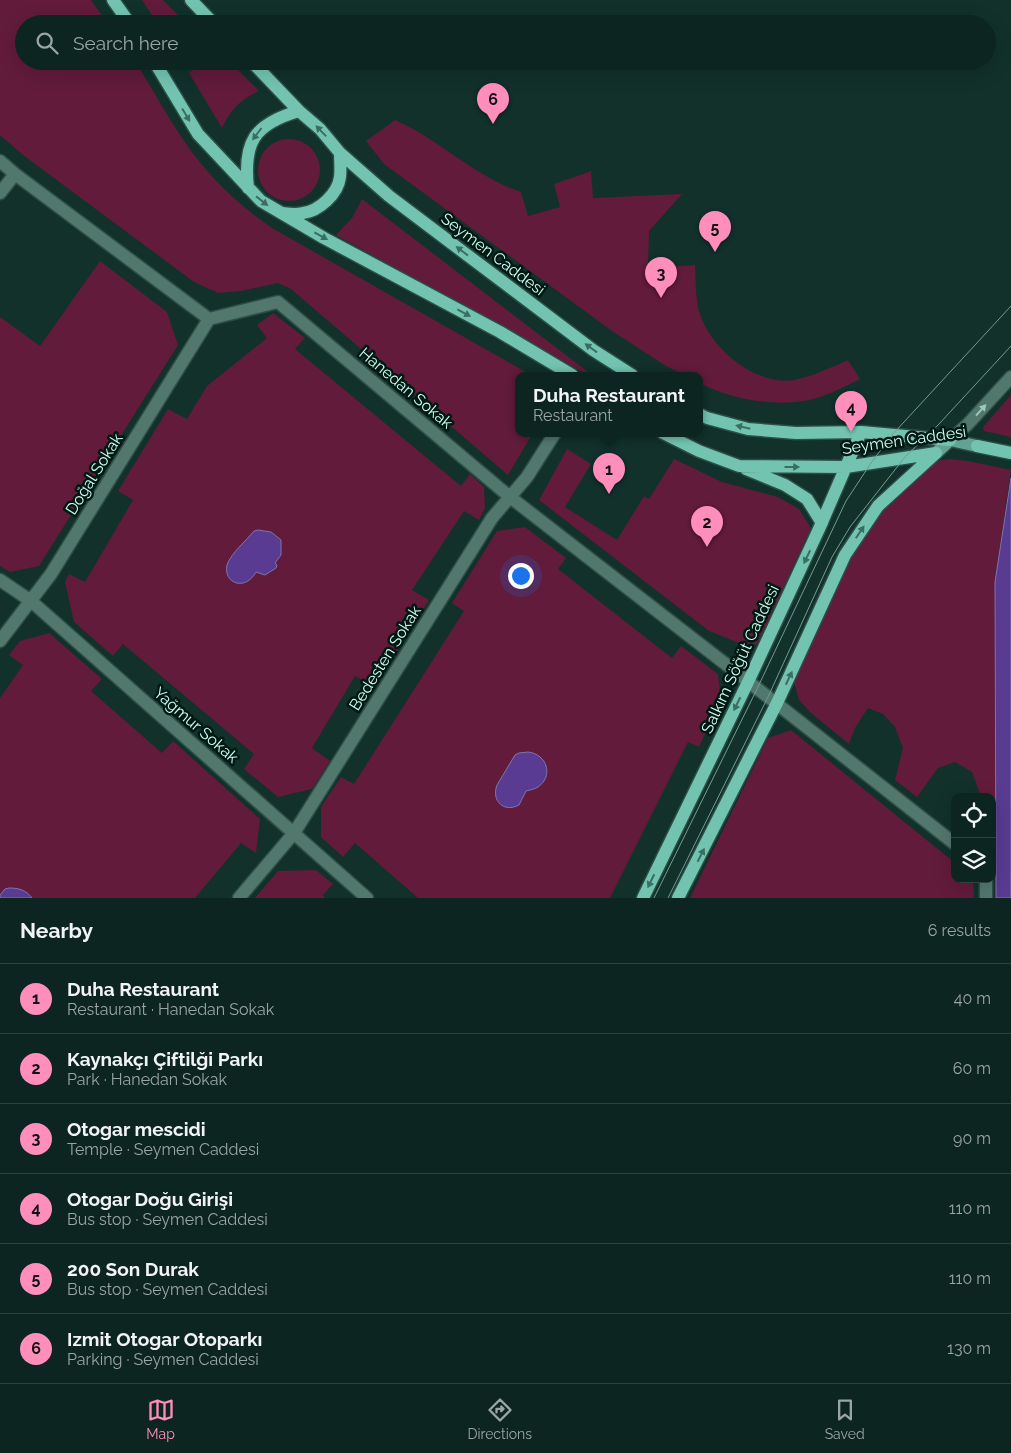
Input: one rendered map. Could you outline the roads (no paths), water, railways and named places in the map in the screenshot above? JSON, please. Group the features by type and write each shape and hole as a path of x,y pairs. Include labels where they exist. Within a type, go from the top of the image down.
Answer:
{"main road":[{"path":"113,0 124,15"},
{"path":"191,0 205,15"},
{"path":"159,70 198,134 261,201 500,332 567,372"},
{"name":"Seymen Caddesi","path":"260,70 299,111 320,129 340,153 390,196 593,350 627,372"},
{"path":"248,188 247,158 255,136 266,124 284,115 299,111"},
{"path":"278,212 294,214 309,212 331,196 338,186 340,178 340,153"},
{"name":"Seymen Caddesi","path":"703,416 748,429 796,433 861,432 950,440 1011,453"},
{"name":"Salkım Söğüt Caddesi","path":"643,898 748,682 822,523 861,432"},
{"name":"Seymen Caddesi","path":"671,437 698,451 739,466 846,467 976,446"},
{"path":"678,898 777,704 845,555 878,506 950,440"},
{"path":"739,466 785,485 807,499 822,523"}],"street":[{"path":"0,161 209,319"},
{"path":"0,193 15,174"},
{"name":"Hanedan Sokak","path":"209,319 278,302 510,497 951,841"},
{"name":"Doğal Sokak","path":"0,641 51,574 209,319"},
{"path":"950,440 967,425 1011,377"},
{"name":"Bedesten Sokak","path":"239,898 294,833 492,518 527,477 552,437"},
{"name":"Yağmur Sokak","path":"0,580 31,601 367,898"},
{"path":"986,883 986,898"}],"tram line":[{"path":"654,898 757,689 846,501 892,435 1011,306"},
{"path":"668,898 768,697 832,557 850,527 905,457 939,424 1011,346"}],"place":[{"name":"Izmit Otogar Otoparkı","path":"493,124"},
{"name":"200 Son Durak","path":"715,252"},
{"name":"Otogar mescidi","path":"661,298"},
{"name":"Otogar Doğu Girişi","path":"851,432"},
{"name":"Duha Restaurant","path":"609,494"},
{"name":"Kaynakçı Çiftilği Parkı","path":"707,547"}]}
